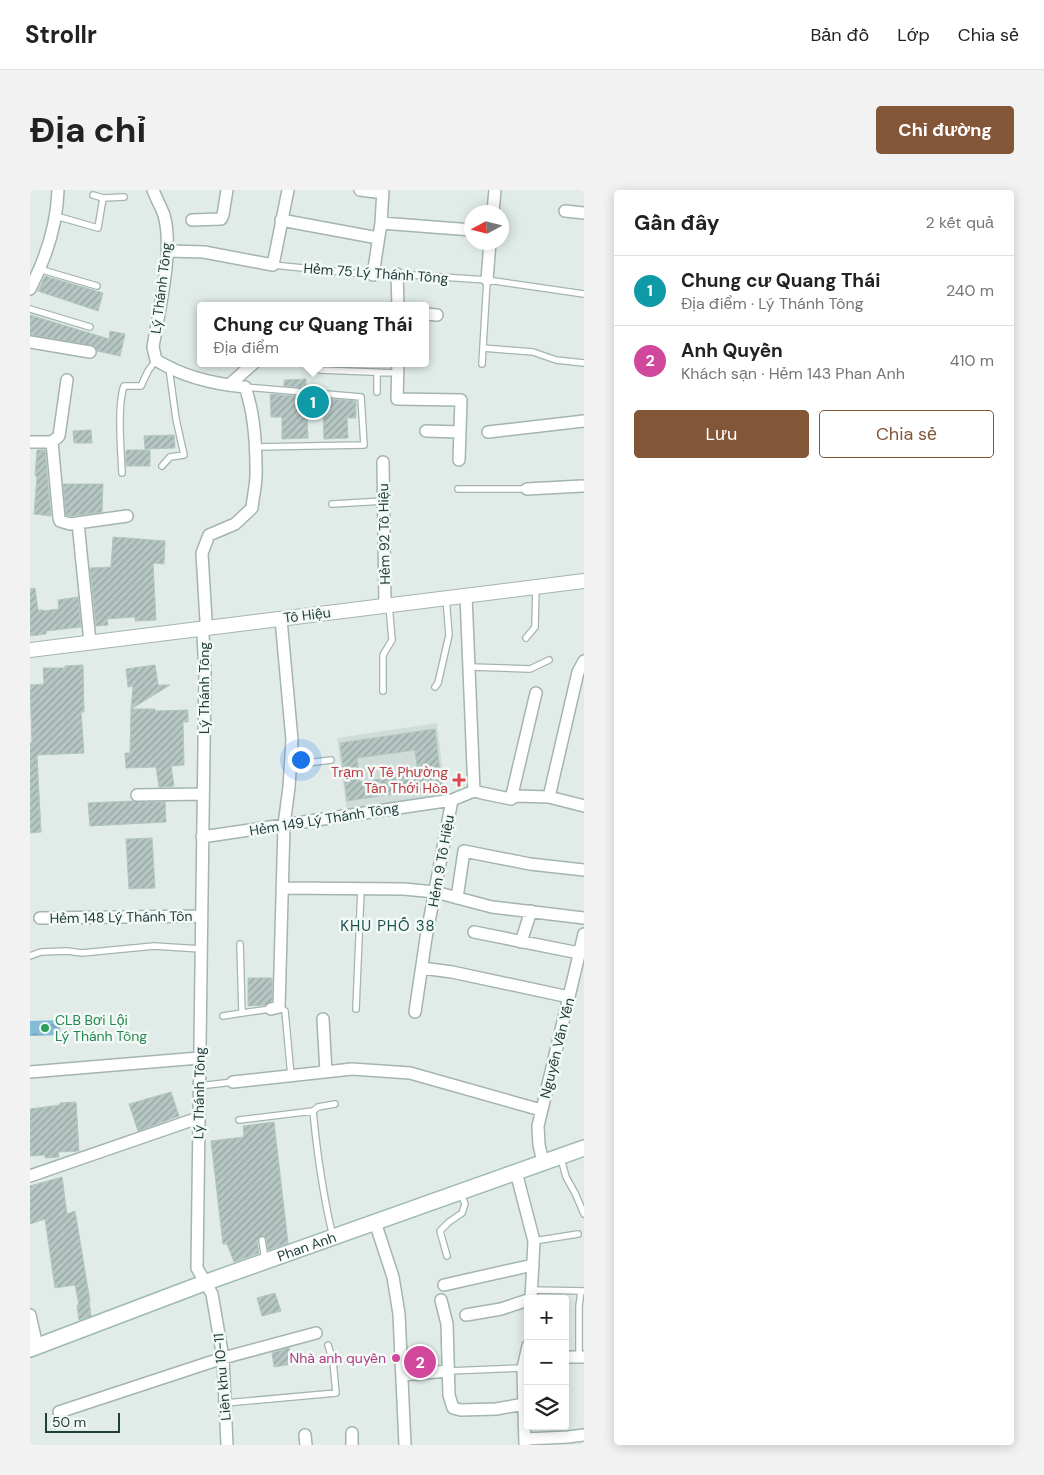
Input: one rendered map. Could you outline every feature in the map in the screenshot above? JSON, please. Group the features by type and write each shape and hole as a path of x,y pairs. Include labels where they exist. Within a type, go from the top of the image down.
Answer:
{"main road":[{"name":"Phan Anh","path":"34,1348 204,1283 584,1148"}],"street":[{"path":"30,289 52,236 58,190"},
{"name":"Lý Thánh Tông","path":"153,190 164,215 168,251 153,347 156,360"},
{"path":"192,220 221,219 227,190"},
{"path":"272,265 288,190"},
{"path":"360,190 380,191 381,223 373,275"},
{"path":"494,205 495,190"},
{"path":"565,211 584,213"},
{"path":"281,220 378,238"},
{"path":"381,223 464,229"},
{"path":"487,280 489,250"},
{"name":"Hẻm 75 Lý Thánh Tông","path":"168,251 204,252 272,265"},
{"path":"397,274 398,302"},
{"path":"30,342 90,352"},
{"path":"156,360 192,378 229,386 245,387"},
{"path":"229,386 250,367"},
{"path":"397,368 397,399 460,400 460,460"},
{"path":"30,442 52,442 59,436 67,380"},
{"name":"Lý Thánh Tông","path":"204,1283 197,1268 205,673 203,635 206,621 202,553 210,535 235,524 252,508 256,470 255,447 250,401 245,387"},
{"path":"488,432 584,421"},
{"path":"426,431 460,432"},
{"path":"52,442 60,521 70,524 128,516"},
{"name":"Hẻm 92 Tô Hiệu","path":"383,462 387,605"},
{"path":"527,489 583,486"},
{"path":"78,523 90,642"},
{"name":"Tô Hiệu","path":"30,650 584,581"},
{"path":"466,595 474,791 511,798 516,796 549,797 584,806"},
{"path":"273,1010 282,888 284,825 292,740 280,618"},
{"path":"549,797 578,672 584,661"},
{"path":"511,798 536,693"},
{"name":"Hẻm 149 Lý Thánh Tông","path":"202,837 452,800 474,791"},
{"path":"137,795 203,794"},
{"name":"Hẻm 9 Tô Hiệu","path":"415,1012 452,800"},
{"path":"457,898 464,851 530,864 584,870"},
{"path":"282,888 404,889 435,892 492,907 584,918"},
{"path":"521,942 531,911"},
{"name":"Hẻm 148 Lý Thánh Tôn","path":"40,918 201,916"},
{"path":"474,932 580,953"},
{"name":"Nguyễn Văn Yến","path":"543,1162 538,1126 584,937"},
{"path":"422,968 452,972 569,997"},
{"path":"323,1019 326,1072"},
{"path":"30,1072 199,1058"},
{"path":"233,1082 352,1069 410,1073 541,1110"},
{"path":"30,1176 198,1118"},
{"path":"516,1172 534,1241 530,1295"},
{"path":"375,1222 393,1276 399,1314 405,1445"},
{"path":"444,1285 533,1265"},
{"name":"Liên khu 10-11","path":"204,1283 212,1294 223,1358 227,1445"},
{"path":"466,1314 501,1309 524,1299"},
{"path":"441,1300 447,1324 449,1395 453,1408 461,1410 496,1409 524,1404 524,1364"},
{"path":"30,1315 34,1348"},
{"path":"59,1412 223,1358 316,1333"},
{"path":"402,1375 448,1371"},
{"path":"525,1442 584,1435"}],"lane":[{"path":"93,195 103,198 124,197"},
{"path":"56,216 98,228 103,198"},
{"name":"Hẻm 75 Lý Thánh Tông","path":"272,265 373,275 397,274 487,280 584,294"},
{"path":"39,269 97,286"},
{"path":"482,364 487,280"},
{"path":"30,309 90,327"},
{"path":"483,348 533,352 556,360 584,363"},
{"path":"122,473 120,414 124,386 141,386 156,360"},
{"path":"320,367 320,370 377,372 397,368"},
{"path":"162,466 170,457 184,455 176,419 169,368"},
{"path":"377,372 377,392"},
{"path":"245,387 362,396 364,445 255,447"},
{"path":"458,489 527,489"},
{"path":"332,504 384,501"},
{"path":"526,638 535,627 536,586"},
{"path":"435,687 438,683 449,635 446,598"},
{"path":"383,691 383,655 392,640 387,605"},
{"path":"470,667 530,668 549,660"},
{"path":"290,765 331,760"},
{"path":"356,1009 361,888"},
{"path":"240,944 242,1013"},
{"path":"30,956 41,952 82,952 154,946 201,949"},
{"path":"223,1016 273,1010 285,1011 291,1076"},
{"path":"199,1086 233,1082"},
{"path":"239,1120 313,1111 318,1107 335,1104"},
{"path":"313,1111 326,1207 333,1237"},
{"path":"561,1156 566,1177 584,1214"},
{"path":"447,1256 440,1231 462,1213 465,1204 460,1192"},
{"path":"534,1241 578,1234"},
{"path":"262,1240 266,1262"},
{"path":"541,1295 583,1291 579,1306 581,1356"},
{"path":"225,1403 336,1393 328,1345"},
{"path":"448,1371 523,1368"}],"shaded area":[{"path":"437,723 446,800 347,812 337,738"}],"water":[{"name":"CLB Bơi Lội Lý Thánh Tông","path":"59,1020 61,1035 30,1036 30,1021"}],"building":[{"path":"45,276 103,293 98,311 38,291"},
{"path":"30,315 109,339 110,331 125,334 120,356 97,351 91,345 30,335"},
{"path":"306,379 306,388 284,386 284,380"},
{"path":"270,394 356,401 356,418 347,418 348,438 324,439 323,413 307,414 308,438 282,439 282,417 271,417"},
{"path":"91,430 92,443 74,443 73,431"},
{"path":"174,435 175,448 145,449 144,436"},
{"path":"37,450 45,450 51,516 34,514"},
{"path":"126,450 150,450 150,466 126,466"},
{"path":"63,484 103,484 102,512 66,515"},
{"path":"113,537 165,541 164,564 153,563 156,620 135,621 135,617 107,619 108,625 96,626 90,568 111,567"},
{"path":"35,588 38,610 59,609 58,600 78,597 81,627 46,631 46,634 30,636 30,589"},
{"path":"83,665 84,712 81,712 84,753 37,755 41,832 30,833 30,743 32,743 30,685 44,684 43,668 65,668 65,666"},
{"path":"155,665 158,685 170,685 131,709 133,686 128,687 126,669"},
{"path":"131,709 155,709 155,711 188,710 188,722 183,722 184,765 171,766 174,786 159,787 156,767 126,768 125,753 130,753"},
{"path":"435,729 442,789 420,792 420,790 347,801 340,743","holes":["415,750 418,774 360,782 357,758"]},
{"path":"165,802 166,822 90,826 88,803"},
{"path":"152,838 155,888 129,889 126,839"},
{"path":"248,978 272,978 272,1001 265,1005 248,1006"},
{"path":"171,1092 179,1116 138,1131 129,1104"},
{"path":"76,1102 79,1151 58,1152 59,1157 45,1158 45,1155 30,1156 30,1109"},
{"path":"274,1122 288,1243 268,1250 266,1238 261,1236 257,1240 259,1253 234,1262 227,1244 223,1244 211,1141 244,1137 243,1126"},
{"path":"62,1177 67,1214 75,1211 90,1301 91,1316 79,1320 77,1305 79,1305 75,1285 55,1288 45,1219 30,1224 30,1186"},
{"path":"275,1293 281,1311 262,1316 257,1298"},
{"path":"289,1348 292,1364 274,1367 272,1353"}],"place":[{"name":"Chung cư Quang Thái","path":"313,402"},
{"name":"Trạm Y Tế Phường Tân Thới Hòa","path":"459,780"},
{"name":"CLB Bơi Lội Lý Thánh Tông","path":"45,1028"},
{"name":"Nhà anh quyền","path":"396,1358"},
{"name":"Anh Quyền","path":"420,1362"}],"district":[{"name":"KHU PHỐ 38","path":"388,926"}]}
